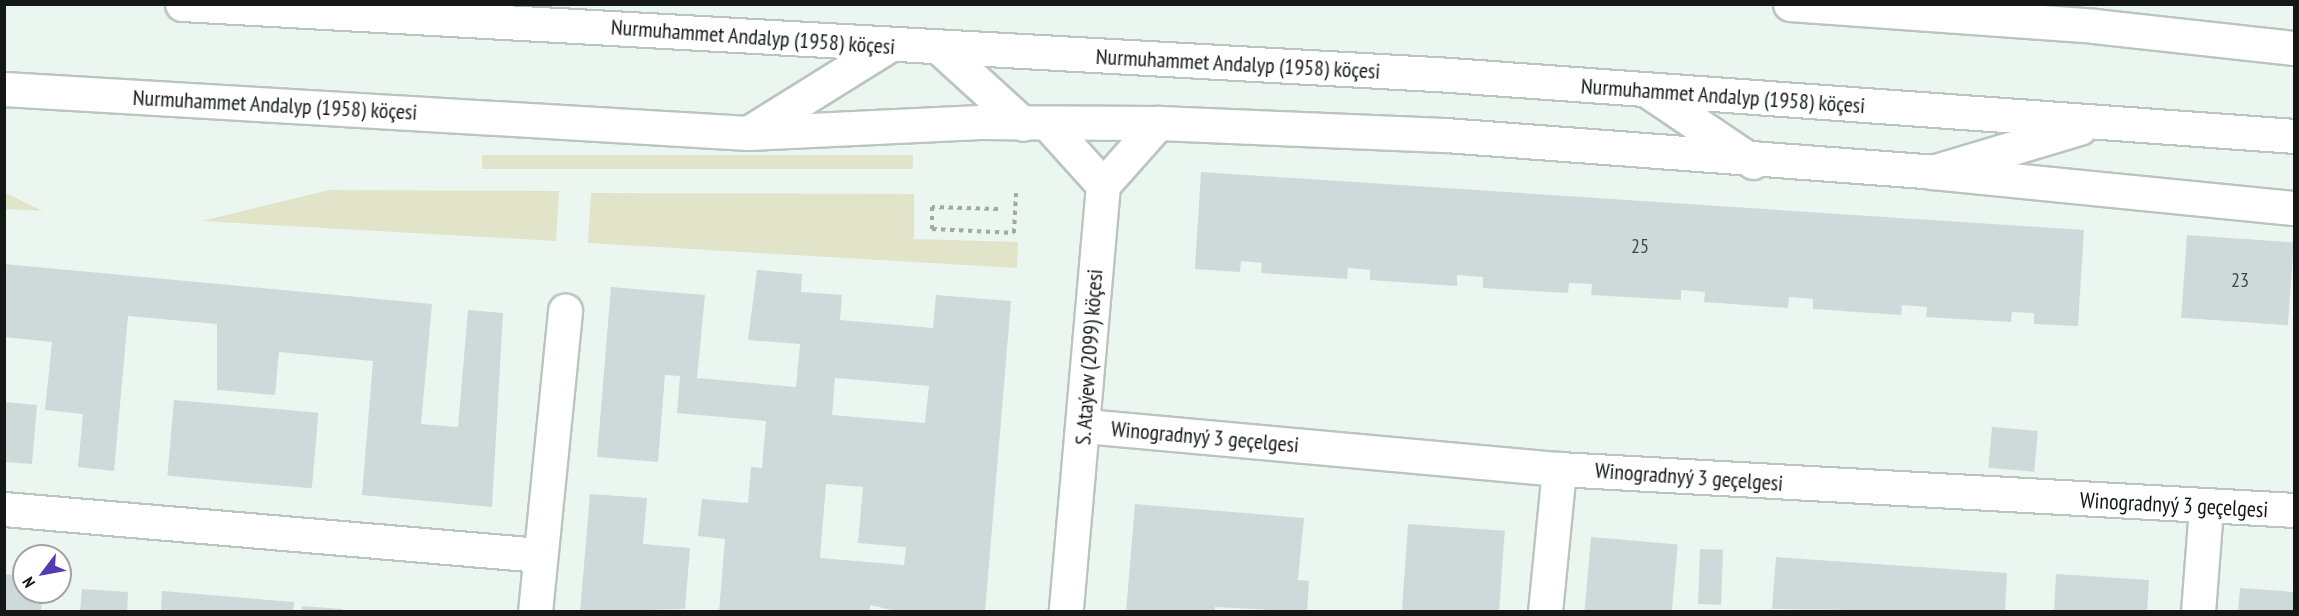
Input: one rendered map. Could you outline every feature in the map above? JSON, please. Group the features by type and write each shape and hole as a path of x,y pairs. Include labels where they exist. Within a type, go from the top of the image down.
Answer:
{"street":[{"name":"Nurmuhammet Andalyp (1958) köçesi","path":"182,4 888,46 1436,74 1649,92 2102,121 2295,136"},
{"path":"1790,4 2094,26 2295,48"},
{"path":"2051,4 2094,26"},
{"path":"748,133 888,46"},
{"path":"942,49 1035,123 1103,185 1158,123"},
{"name":"Nurmuhammet Andalyp (1958) köçesi","path":"4,89 748,133 1035,123 1158,123 1445,135 1753,162 1932,172 2295,208"},
{"path":"1649,92 1753,162"},
{"path":"1932,172 2102,121"},
{"name":"S. Ataýew (2099) köçesi","path":"1066,612 1085,426 1103,185"},
{"path":"535,612 565,310"},
{"name":"Winogradnyý 3 geçelgesi","path":"1085,426 1559,469 2206,508 2295,510"},
{"path":"1545,612 1559,469"},
{"path":"2198,612 2206,508"},
{"path":"4,509 540,555"}],"path":[{"path":"998,209 932,207 932,229 1014,232 1016,193"}],"green space":[{"path":"482,155 913,155 913,169 482,169"},
{"path":"329,190 559,191 556,241 202,221"},
{"path":"5,193 43,211 5,209"},
{"path":"591,193 914,194 914,239 1018,242 1017,268 588,243"}],"building":[{"path":"1201,172 2084,230 2078,326 2034,324 2034,313 2012,312 2011,322 1926,317 1927,307 1902,305 1901,315 1813,309 1813,299 1789,297 1788,308 1704,302 1705,292 1681,290 1681,300 1591,295 1592,284 1569,283 1568,293 1483,288 1483,277 1457,275 1457,286 1370,280 1370,270 1348,268 1347,279 1261,273 1262,263 1241,261 1240,272 1195,269"},
{"path":"2187,235 2294,242 2288,325 2181,318"},
{"path":"4,264 432,304 421,424 458,427 468,310 503,313 492,507 362,495 373,361 279,352 275,395 217,390 217,324 128,316 114,471 78,467 83,414 45,410 52,342 4,337"},
{"path":"757,270 802,274 801,292 842,295 840,320 933,328 936,295 1011,301 985,612 901,612 870,605 870,612 719,612 725,539 698,536 702,499 748,503 751,467 762,468 766,421 677,413 680,376 665,375 658,462 597,457 611,287 705,295 697,378 796,387 800,344 748,340","holes":["835,378 929,386 925,423 832,415","826,484 863,487 858,543 906,547 904,565 820,558"]},
{"path":"174,400 318,413 312,488 167,476"},
{"path":"4,402 37,405 32,464 4,462"},
{"path":"1992,427 2038,431 2034,472 1988,468"},
{"path":"590,494 647,498 643,544 690,548 685,609 580,612"},
{"path":"1135,504 1304,518 1298,580 1309,581 1307,612 1215,607 1215,612 1126,612"},
{"path":"1408,524 1505,531 1499,612 1402,612"},
{"path":"1591,537 1678,545 1672,612 1584,612"},
{"path":"1700,549 1723,550 1721,605 1698,604"},
{"path":"1776,557 2007,573 2005,612 1772,609"},
{"path":"4,574 12,575 12,604 42,604 41,612 4,612"},
{"path":"2056,574 2149,580 2147,612 2054,612"},
{"path":"2240,588 2294,592 2294,612 2238,612"},
{"path":"82,589 128,592 127,612 80,612"},
{"path":"162,591 294,602 293,612 161,612"},
{"path":"302,606 342,609 342,612 302,612"}]}
